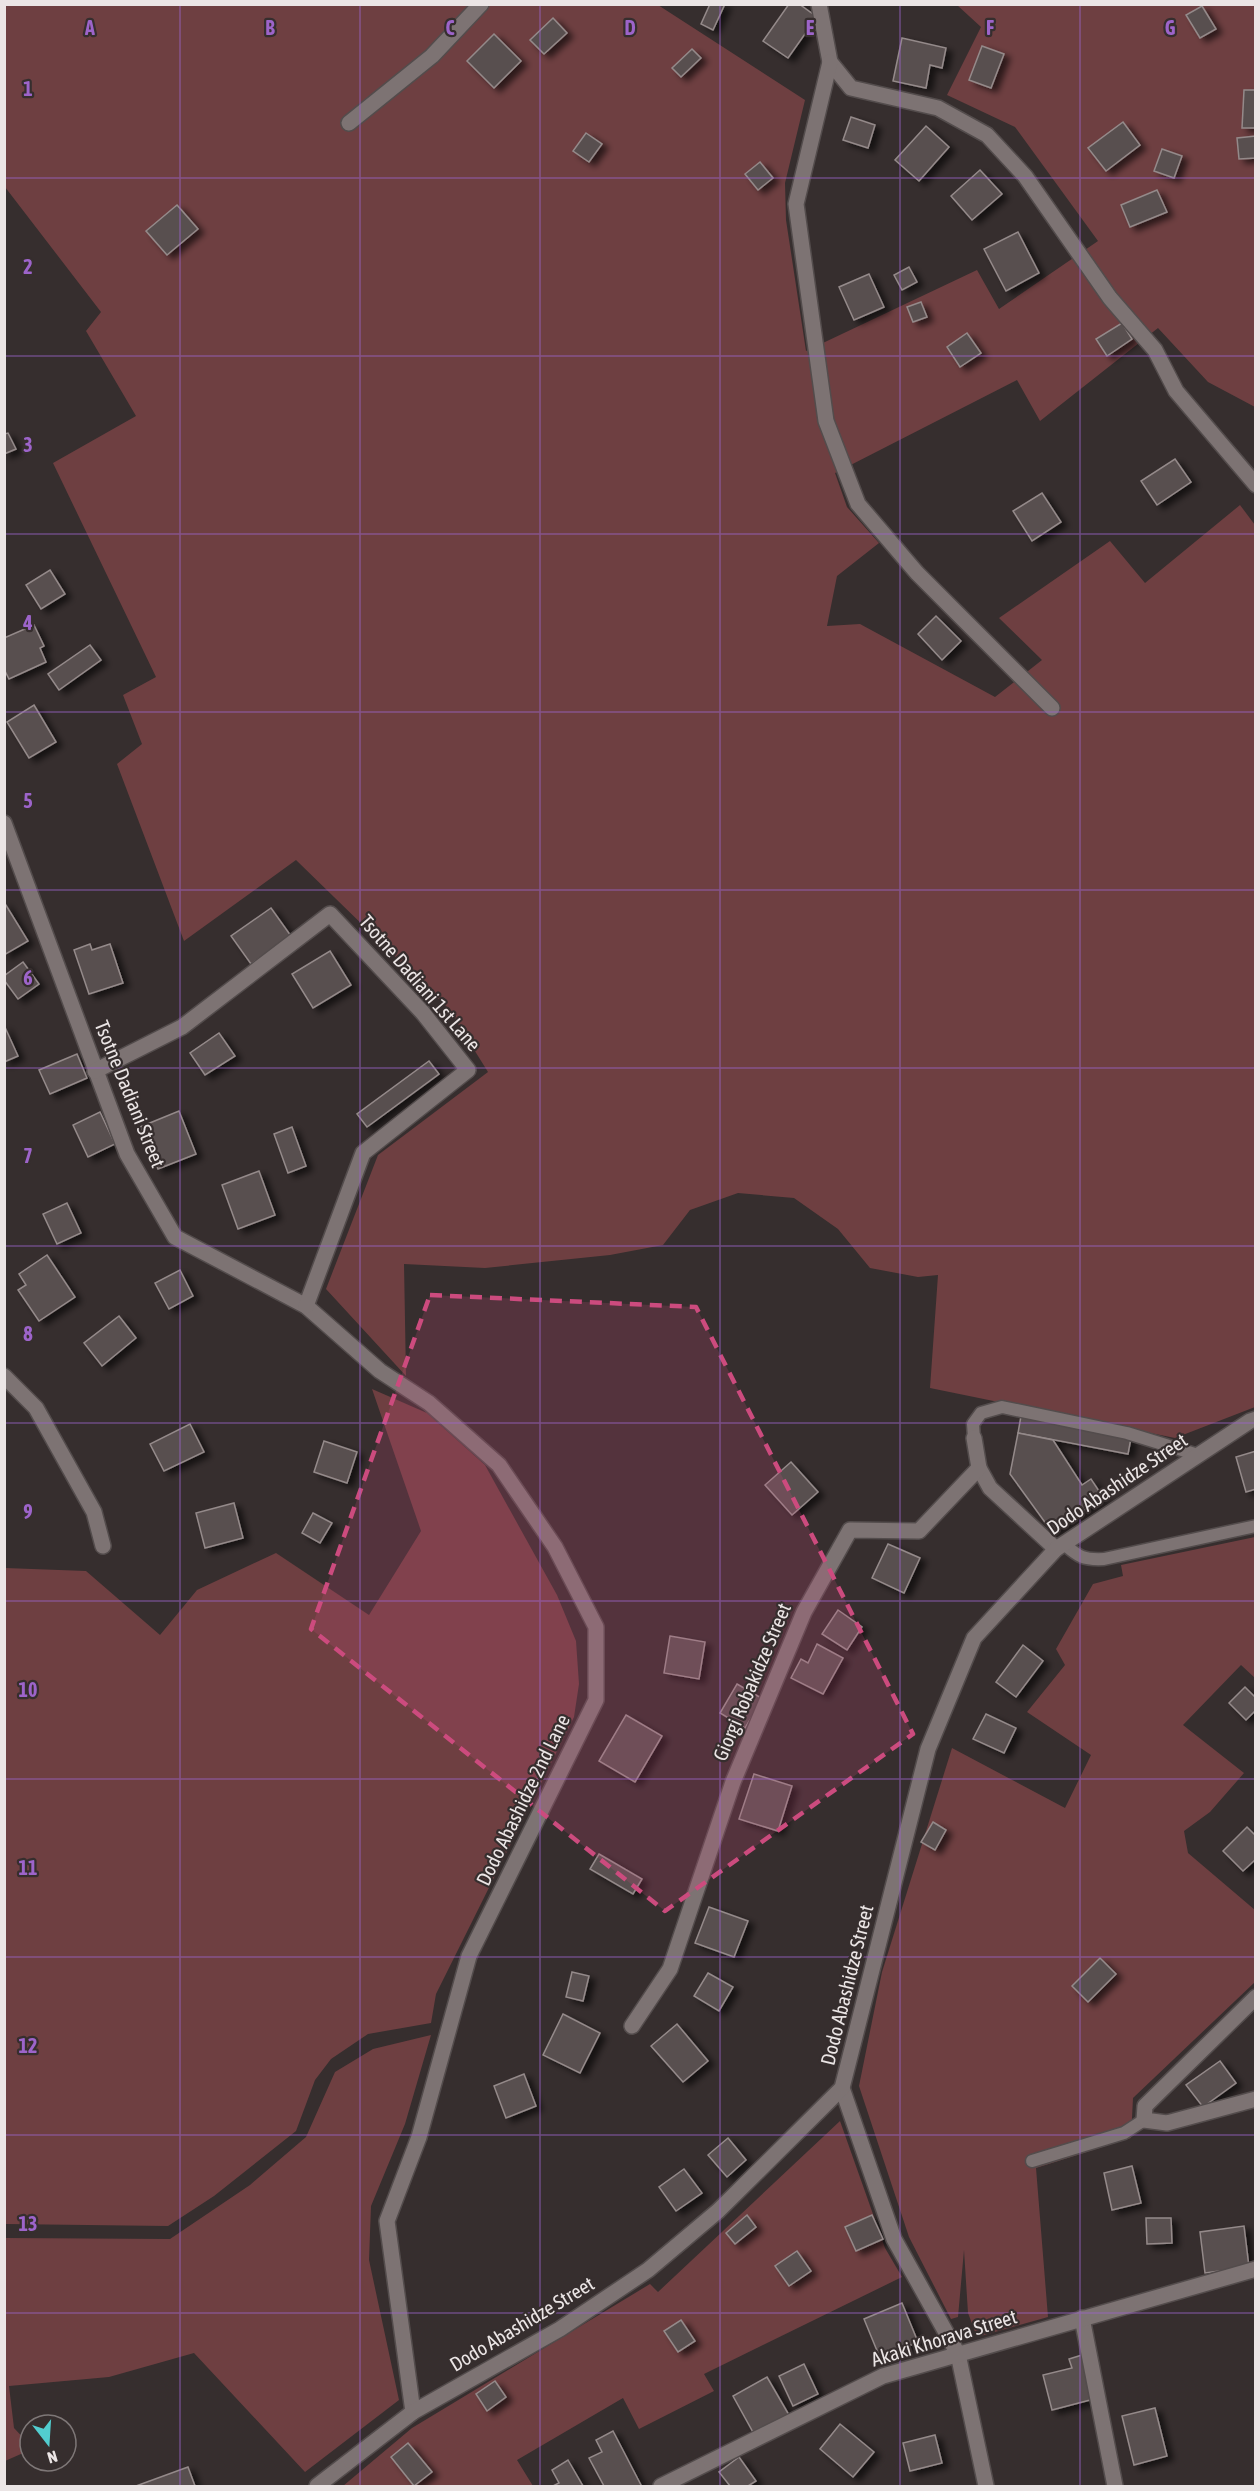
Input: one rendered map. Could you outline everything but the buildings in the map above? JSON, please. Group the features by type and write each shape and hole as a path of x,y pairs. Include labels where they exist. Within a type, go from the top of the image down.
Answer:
{"street":[{"path":"349,123 432,56 481,4"},
{"path":"819,4 830,62 796,204 826,421 858,504 917,573 1052,708"},
{"path":"830,62 851,88 938,108 987,135 1025,176 1110,298 1155,350 1176,391 1256,485"},
{"name":"Tsotne Dadiani Street","path":"4,823 127,1155 175,1237 306,1306"},
{"name":"Tsotne Dadiani 1st Lane","path":"95,1071 182,1027 330,914 423,1013 468,1070 363,1153 306,1306"},
{"name":"Dodo Abashidze 2nd Lane","path":"306,1306 380,1371 429,1403 499,1465 555,1547 596,1627 596,1700 470,1956 420,2137 387,2221 413,2412"},
{"path":"4,1376 36,1408 94,1512 103,1546"},
{"name":"Dodo Abashidze Street","path":"317,2487 413,2412 560,2329 648,2270 718,2211 842,2088 928,1749 974,1638 1060,1546 1256,1419"},
{"path":"974,1438 979,1468 990,1488 1060,1546"},
{"name":"Giorgi Robakidze Street","path":"632,2026 670,1970 733,1782 804,1612 850,1530 919,1531 979,1468"},
{"path":"1256,1997 1145,2106 1144,2120 1167,2123 1256,2099"},
{"path":"842,2088 894,2239 958,2354 987,2487"},
{"name":"Akaki Khorava Street","path":"661,2487 690,2480 883,2376 1256,2269"},
{"path":"1082,2318 1115,2487"}],"lane":[{"path":"974,1438 973,1424 981,1413 1002,1407 1126,1433 1198,1455"},
{"path":"1060,1546 1089,1560 1104,1559 1256,1526"},
{"path":"1032,2161 1124,2133 1144,2120"}],"highlighted area":[{"path":"430,1295 696,1307 913,1734 665,1911 311,1629"}],"shaded area":[{"path":"5,5 658,5 805,100 785,183 786,220 806,351 977,270 999,309 1098,241 1015,127 947,95 981,27 957,5 1255,5 1255,407 1208,382 1158,328 1040,421 1017,380 835,473 847,507 879,543 837,576 827,626 860,624 995,697 1042,660 999,618 1110,541 1145,583 1240,505 1255,525 1255,1407 1175,1438 930,1388 938,1275 918,1277 870,1268 838,1229 794,1198 738,1193 690,1210 663,1245 610,1255 485,1268 404,1264 406,1376 326,1289 378,1155 488,1072 448,1008 296,860 184,941 117,764 142,744 123,695 156,677 53,463 136,416 86,331 101,312 5,187"},
{"path":"372,1389 427,1413 485,1465 557,1595 576,1641 579,1684 574,1717 436,1994 431,2023 368,2034 331,2059 315,2080 296,2131 214,2196 168,2226 5,2224 5,1568 86,1571 160,1635 197,1590 276,1553 369,1615 421,1531"},
{"path":"1255,1537 1255,1678 1241,1665 1183,1725 1244,1773 1210,1812 1184,1831 1188,1853 1255,1910 1255,1982 1133,2098 1131,2138 1036,2168 1048,2317 977,2337 968,2313 964,2250 958,2317 951,2319 909,2237 859,2086 882,1972 952,1748 1065,1808 1091,1755 1027,1712 1065,1665 1056,1649 1093,1584 1123,1576 1121,1565"},
{"path":"431,2035 405,2124 371,2206 369,2260 399,2400 305,2472 194,2353 109,2377 9,2386 14,2428 18,2432 18,2455 5,2461 5,2238 170,2239 250,2185 306,2137 335,2072 373,2049"},
{"path":"840,2121 885,2248 902,2277 704,2374 714,2391 639,2429 623,2398 517,2460 533,2486 343,2486 412,2428 650,2284 658,2292"}]}
